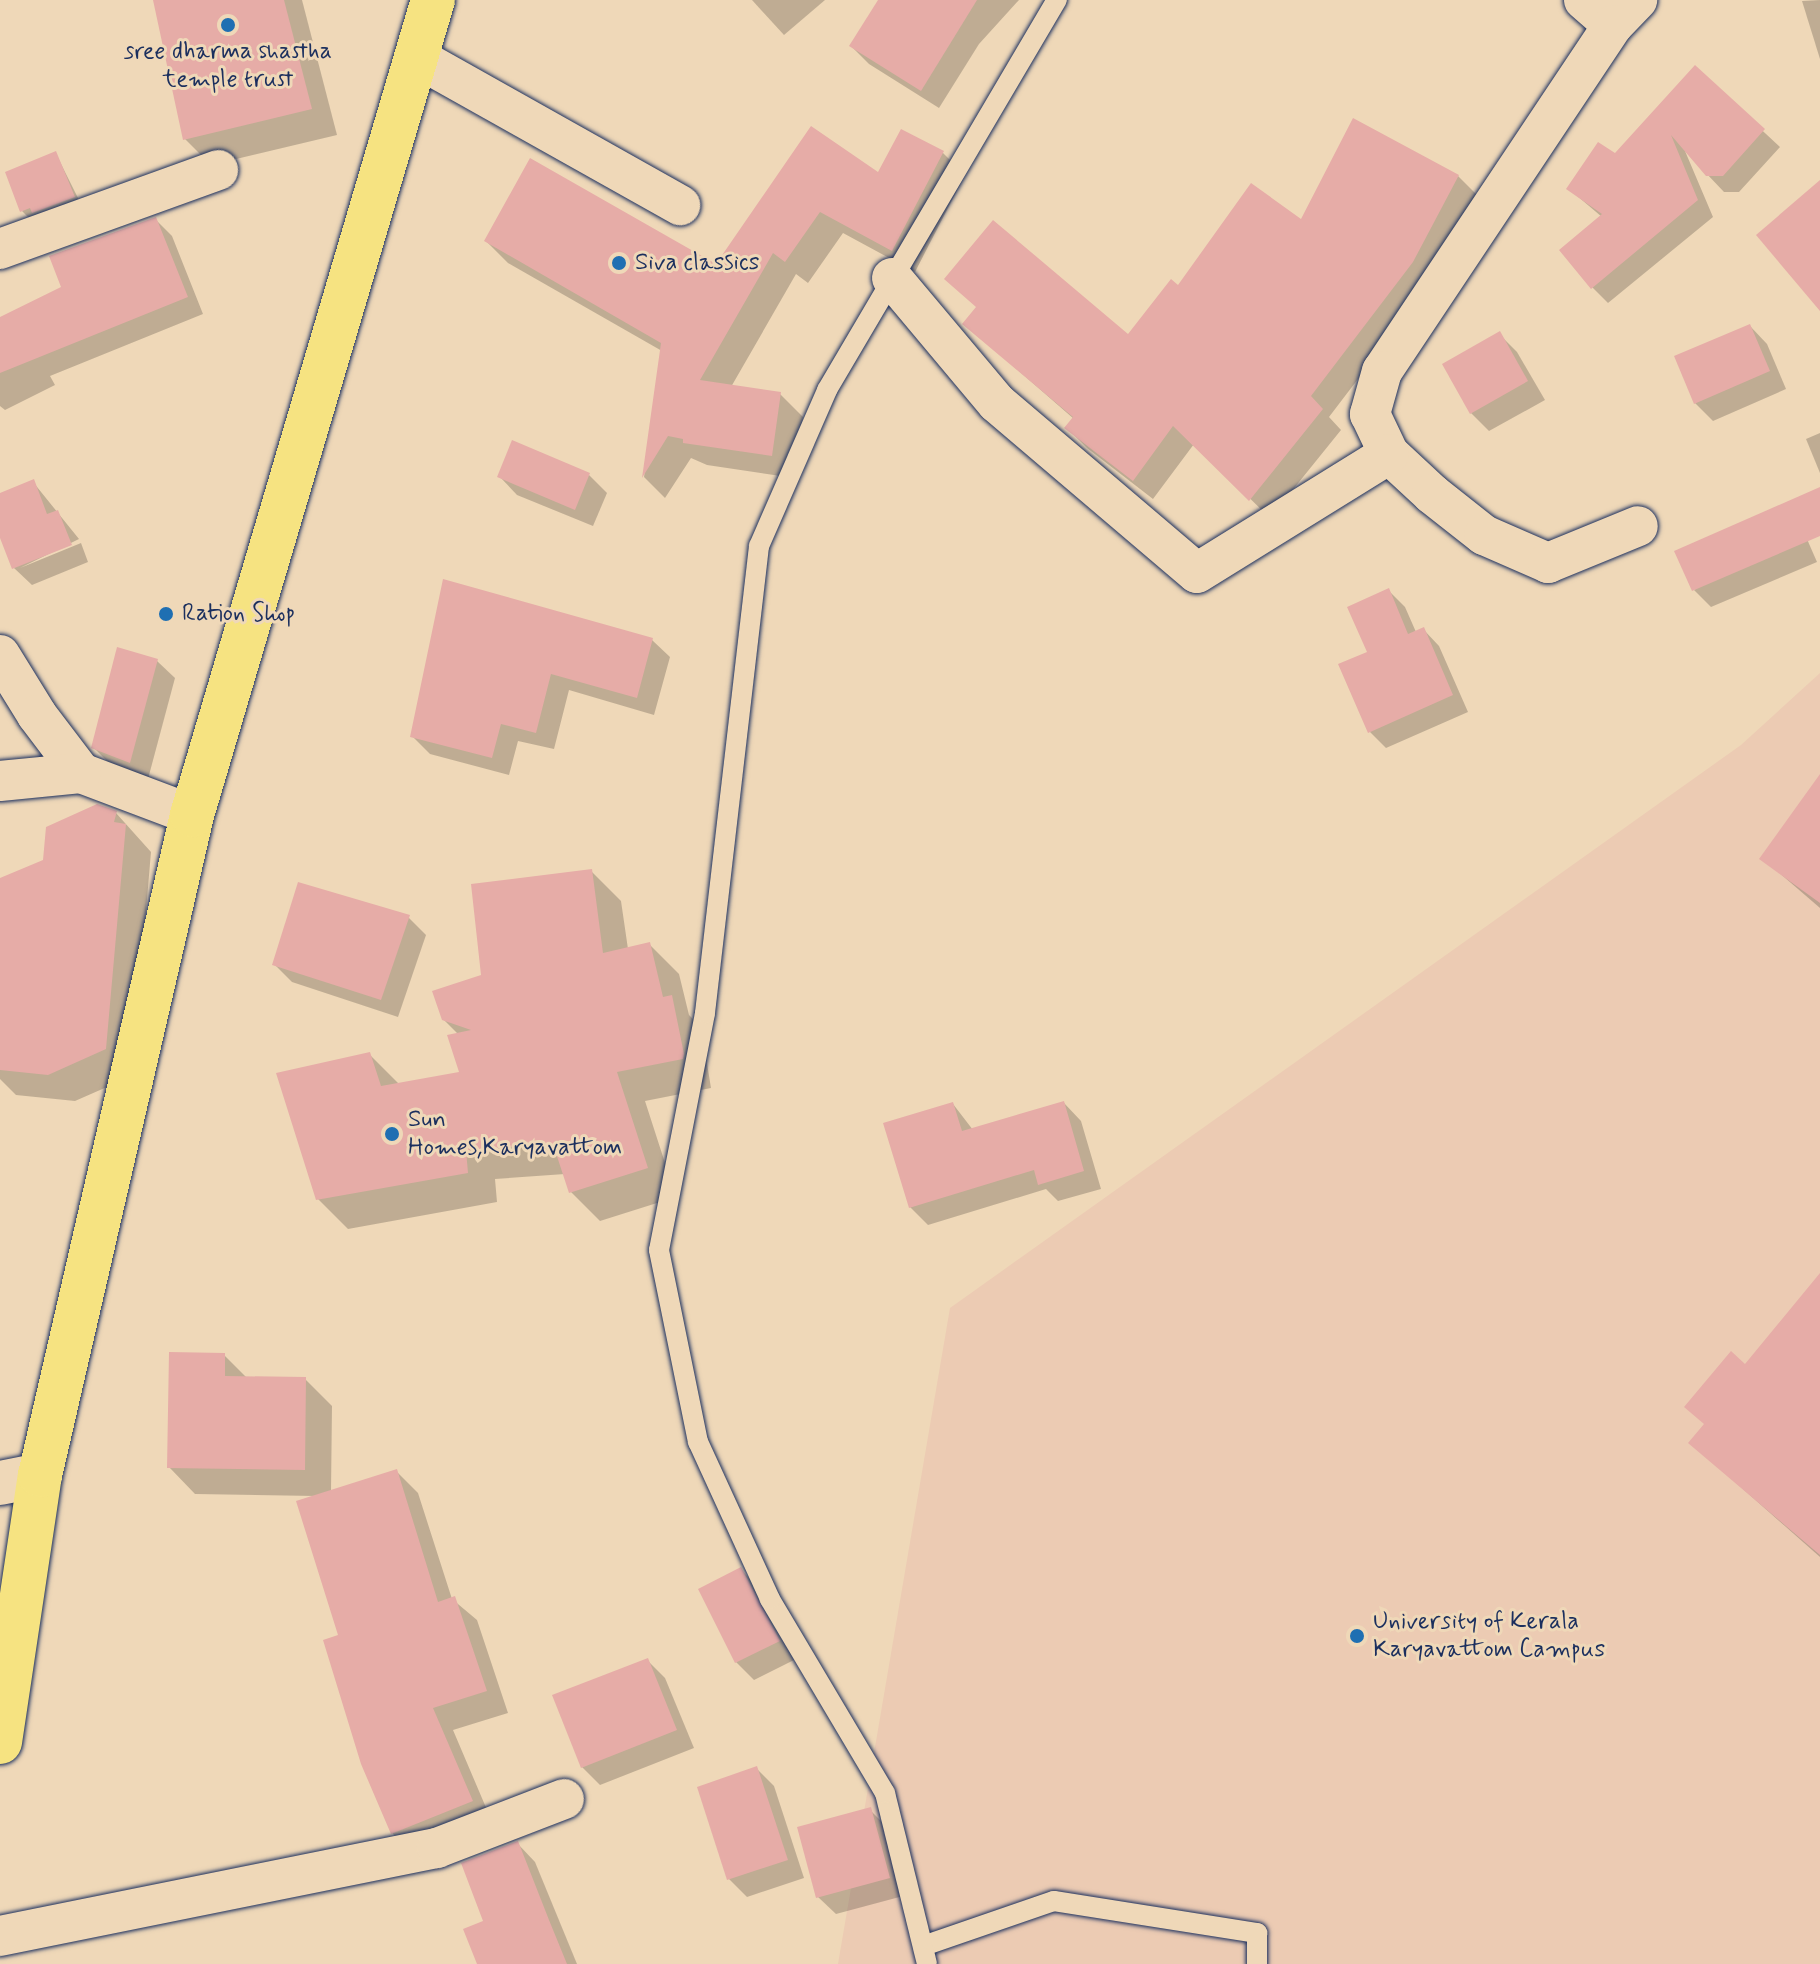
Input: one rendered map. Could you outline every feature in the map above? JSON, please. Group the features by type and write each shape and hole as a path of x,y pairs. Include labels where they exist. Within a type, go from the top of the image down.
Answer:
{"main road":[{"path":"0,1742 20,1479 192,815 433,0"}],"street":[{"path":"1611,8 1382,371 1370,414 1389,454 1484,535 1548,563 1638,526"},
{"path":"416,57 680,205"},
{"path":"0,249 218,170"},
{"path":"892,278 997,403 1197,573 1389,454"},
{"path":"0,655 37,715 81,773"},
{"path":"0,781 81,773 192,815"},
{"path":"0,1936 437,1848 564,1799"}],"lane":[{"path":"1057,0 827,390 759,546 705,1013 659,1250 698,1442 770,1599 885,1793 927,1954 1054,1901 1257,1933 1257,1964"}],"shaded area":[{"name":"University of Kerala Karyavattom Campus","path":"1820,673 1820,1964 838,1964 950,1308 1741,745"}],"building":[{"path":"153,0 284,0 312,109 183,140"},
{"path":"878,0 977,0 921,91 849,46"},
{"path":"1695,65 1765,129 1723,176 1706,176 1671,135 1698,200 1591,289 1559,250 1602,214 1566,189 1598,142 1615,153"},
{"path":"1353,118 1459,175 1413,262 1311,396 1323,409 1249,501 1173,426 1133,481 1064,428 1073,417 962,324 976,307 944,279 993,220 1128,334 1171,279 1178,285 1251,183 1301,219"},
{"path":"811,126 878,172 901,129 944,151 892,251 820,212 785,262 773,253 700,380 781,392 772,456 683,443 683,439 668,436 642,478 661,343 484,241 530,158 716,264"},
{"path":"56,151 75,197 32,213 30,208 20,212 5,172"},
{"path":"1820,180 1820,311 1756,235"},
{"path":"156,217 188,297 0,373 0,317 61,287 49,256"},
{"path":"1750,324 1770,371 1694,404 1674,356"},
{"path":"1500,331 1528,381 1470,414 1442,364"},
{"path":"512,440 590,473 575,510 497,477"},
{"path":"34,479 47,514 58,510 72,545 12,569 0,538 0,493"},
{"path":"1820,487 1820,536 1692,591 1674,551"},
{"path":"443,579 653,638 637,698 551,674 536,733 501,724 492,758 410,737"},
{"path":"1389,588 1408,634 1424,627 1453,695 1368,733 1338,664 1367,652 1347,607"},
{"path":"117,647 158,659 130,763 91,748"},
{"path":"1820,774 1820,903 1759,859"},
{"path":"97,804 117,811 114,822 126,824 106,1049 48,1075 0,1070 0,878 43,860 46,827"},
{"path":"592,869 603,953 650,942 663,997 672,995 684,1054 683,1059 617,1072 648,1168 569,1193 553,1144 466,1150 468,1173 316,1200 276,1073 370,1052 381,1086 459,1072 447,1035 471,1030 442,1020 432,991 481,975 471,884"},
{"path":"298,882 410,915 381,1000 272,965"},
{"path":"1064,1101 1084,1171 1038,1185 1034,1170 909,1208 883,1123 953,1102 962,1131"},
{"path":"1820,1273 1820,1555 1688,1443 1704,1424 1684,1407 1731,1351 1745,1364"},
{"path":"169,1352 225,1353 225,1376 306,1377 305,1470 167,1468"},
{"path":"397,1469 438,1602 455,1596 487,1691 433,1708 473,1801 391,1834 361,1764 323,1640 338,1635 296,1501"},
{"path":"741,1567 780,1641 735,1663 698,1589"},
{"path":"648,1658 677,1730 581,1768 552,1695"},
{"path":"757,1766 788,1860 727,1880 697,1787"},
{"path":"871,1807 890,1878 816,1898 797,1827"},
{"path":"518,1841 567,1964 477,1964 463,1929 483,1921 461,1863"}],"place":[{"name":"sree dharma shastha temple trust","path":"228,25"},
{"name":"Siva classics","path":"619,263"},
{"name":"Ration Shop","path":"166,614"},
{"name":"Sun Homes,Karyavattom","path":"392,1134"},
{"name":"University of Kerala Karyavattom Campus","path":"1357,1636"}]}
